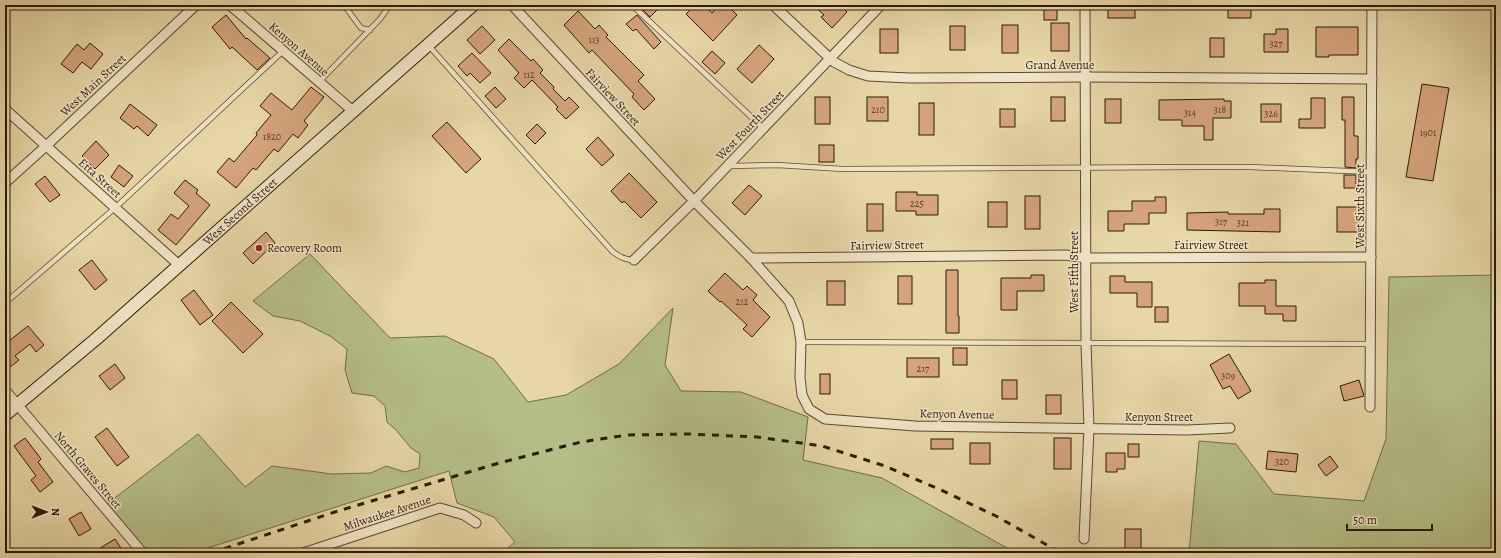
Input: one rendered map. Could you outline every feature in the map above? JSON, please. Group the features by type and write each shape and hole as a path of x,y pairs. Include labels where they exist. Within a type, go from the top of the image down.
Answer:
{"main road":[{"name":"West Second Street","path":"5,415 96,339 473,5"}],"street":[{"name":"West Main Street","path":"5,183 196,5"},
{"name":"Kenyon Avenue","path":"230,5 353,111"},
{"name":"Fairview Street","path":"512,5 694,201 751,258 1066,255 1086,258 1371,257"},
{"name":"Grand Avenue","path":"773,5 830,58 849,70 868,76 909,78 1086,77 1372,79"},
{"name":"West Fourth Street","path":"634,260 728,166 881,5"},
{"name":"West Fifth Street","path":"1084,539 1089,428 1086,344 1085,5"},
{"name":"West Sixth Street","path":"1370,407 1372,5"},
{"name":"Etta Street","path":"5,109 179,265"},
{"path":"751,258 789,301 798,323 801,342"},
{"name":"Kenyon Avenue","path":"801,342 800,377 802,395 809,409 825,419 915,426 1089,428"},
{"name":"North Graves Street","path":"5,390 141,551"},
{"name":"Kenyon Street","path":"1089,428 1187,430 1230,428"},
{"name":"Milwaukee Avenue","path":"303,553 440,508 464,515 476,523"}],"lane":[{"path":"344,5 361,28 370,30"},
{"path":"319,82 370,30 390,5"},
{"path":"632,5 763,128"},
{"path":"428,44 612,251 619,257 627,260 634,260"},
{"path":"5,303 115,208 284,51"},
{"path":"728,166 777,165 843,169 1242,167 1372,172"},
{"path":"801,342 1371,344"}],"green space":[{"path":"310,254 390,338 445,336 494,359 528,402 566,395 619,364 673,308 665,365 681,391 741,392 808,417 803,460 882,478 1016,553 502,553 515,542 494,517 457,503 449,471 192,553 143,553 103,507 198,434 245,487 272,466 332,474 371,473 386,466 405,472 419,468 420,454 411,448 387,422 385,406 374,396 352,393 345,370 347,349 330,336 300,321 273,316 253,301"},
{"path":"1496,275 1496,553 1189,553 1199,441 1236,444 1274,494 1364,501 1386,439 1389,277"}],"building":[{"path":"647,5 662,5 650,17 642,9"},
{"path":"695,5 704,5 712,13 719,5 727,5 737,15 713,41 686,14"},
{"path":"813,5 840,5 847,12 832,28 821,17 824,15"},
{"path":"1108,5 1135,5 1135,18 1108,18"},
{"path":"1228,5 1251,6 1251,18 1228,18"},
{"path":"1044,6 1057,6 1057,20 1044,20"},
{"path":"578,11 595,29 599,25 608,35 606,37 644,75 638,81 655,99 644,110 632,97 634,94 592,50 589,53 564,25"},
{"path":"226,15 246,39 247,38 270,58 257,70 232,47 230,49 212,27"},
{"path":"637,15 661,42 654,49 636,29 633,31 626,24"},
{"path":"1051,23 1069,23 1069,51 1051,51"},
{"path":"1002,25 1018,25 1018,53 1002,53"},
{"path":"482,26 495,40 480,54 467,40"},
{"path":"950,26 965,26 965,50 950,50"},
{"path":"1316,27 1358,27 1358,55 1329,55 1329,57 1316,57"},
{"path":"880,29 898,29 898,53 880,53"},
{"path":"1276,29 1288,29 1288,52 1264,52 1264,34 1276,34"},
{"path":"1210,38 1224,38 1224,57 1210,57"},
{"path":"509,39 531,61 533,59 543,70 540,73 565,101 569,97 579,107 566,119 556,109 558,107 532,80 524,88 514,78 519,73 498,50"},
{"path":"90,43 103,54 91,69 82,62 73,73 61,64 77,44 84,50"},
{"path":"759,45 774,59 752,83 737,69"},
{"path":"712,51 725,63 715,74 702,62"},
{"path":"472,53 491,73 480,83 470,73 467,76 458,66"},
{"path":"1422,84 1449,88 1433,181 1406,177"},
{"path":"311,87 324,97 304,121 308,125 298,138 293,134 278,152 274,149 256,170 253,168 236,188 217,172 229,158 234,162 257,135 256,133 271,115 260,106 271,93 292,110"},
{"path":"495,87 506,99 496,108 485,96"},
{"path":"815,97 830,97 830,124 815,124"},
{"path":"867,97 888,97 888,121 867,121"},
{"path":"1051,97 1065,97 1065,121 1051,121"},
{"path":"1342,97 1354,97 1354,136 1358,136 1358,159 1356,159 1356,168 1345,167 1345,120 1342,120"},
{"path":"1311,98 1325,98 1325,128 1299,128 1299,119 1311,119"},
{"path":"1105,99 1121,99 1121,123 1105,123"},
{"path":"1224,99 1224,101 1231,101 1231,118 1213,118 1213,140 1204,140 1204,126 1182,126 1182,120 1159,120 1159,100"},
{"path":"919,103 934,103 934,135 919,135"},
{"path":"130,104 157,125 148,136 137,126 134,129 120,118"},
{"path":"1261,104 1281,104 1281,122 1261,122"},
{"path":"1000,109 1015,109 1015,127 1000,127"},
{"path":"447,122 481,159 466,173 432,136"},
{"path":"537,124 546,133 535,144 526,135"},
{"path":"598,137 614,155 602,166 586,149"},
{"path":"96,141 109,155 95,169 82,156"},
{"path":"819,145 834,145 834,162 819,162"},
{"path":"119,165 133,176 124,187 111,177"},
{"path":"629,173 657,202 641,218 624,201 622,203 611,191"},
{"path":"1344,175 1356,175 1356,188 1344,188"},
{"path":"45,176 60,195 50,202 35,184"},
{"path":"185,180 198,190 196,193 210,205 176,245 158,230 171,214 178,219 189,206 174,193"},
{"path":"749,185 762,196 745,215 732,203"},
{"path":"896,192 917,192 917,195 938,195 938,215 916,215 916,211 896,211"},
{"path":"1025,196 1040,196 1040,229 1025,229"},
{"path":"1155,197 1166,197 1166,213 1149,213 1149,224 1124,224 1124,231 1108,231 1108,211 1132,211 1132,201 1155,201"},
{"path":"988,202 1007,202 1007,227 988,227"},
{"path":"867,204 883,204 883,231 867,231"},
{"path":"1337,207 1358,207 1358,232 1337,232"},
{"path":"1264,209 1280,209 1280,232 1187,230 1187,213 1228,212 1228,214 1264,214"},
{"name":"Recovery Room","path":"266,232 275,243 253,264 243,253"},
{"path":"92,260 107,280 95,290 79,270"},
{"path":"946,270 958,270 959,333 946,333"},
{"path":"725,273 743,290 747,286 757,295 753,300 770,317 752,337 743,329 747,325 708,291"},
{"path":"1031,275 1044,275 1044,291 1017,291 1017,310 1001,310 1001,278 1031,278"},
{"path":"898,276 912,276 912,304 898,304"},
{"path":"1110,276 1125,276 1125,282 1152,282 1152,307 1137,307 1137,293 1110,293"},
{"path":"1265,280 1276,280 1276,306 1296,306 1296,321 1283,321 1283,314 1265,314 1265,306 1239,306 1239,283 1265,283"},
{"path":"827,281 845,281 845,305 827,305"},
{"path":"194,290 213,315 200,325 181,300"},
{"path":"231,302 263,334 243,353 212,321"},
{"path":"1155,307 1168,307 1168,322 1155,322"},
{"path":"28,326 44,345 36,352 30,344 15,356 19,360 9,368 5,363 5,344"},
{"path":"953,348 967,348 967,365 953,365"},
{"path":"1229,354 1251,391 1238,399 1230,386 1223,389 1210,365"},
{"path":"907,358 939,358 939,377 907,377"},
{"path":"115,364 125,378 110,390 99,376"},
{"path":"820,374 830,374 830,394 820,394"},
{"path":"1002,380 1017,380 1017,399 1002,399"},
{"path":"1359,380 1364,396 1344,401 1340,386"},
{"path":"1046,395 1061,395 1061,414 1046,414"},
{"path":"107,428 129,457 117,466 95,437"},
{"path":"25,438 41,459 38,462 53,482 40,492 31,480 36,476 14,446"},
{"path":"1054,438 1071,438 1071,469 1054,469"},
{"path":"931,439 953,439 953,449 931,449"},
{"path":"970,443 990,443 990,464 970,464"},
{"path":"1128,444 1139,444 1139,457 1128,457"},
{"path":"1268,451 1298,454 1296,472 1266,469"},
{"path":"1106,453 1125,453 1125,469 1117,469 1117,472 1106,472"},
{"path":"1330,456 1338,467 1326,476 1318,465"},
{"path":"81,512 91,529 79,536 69,519"},
{"path":"1125,529 1141,529 1141,549 1125,549"},
{"path":"115,539 124,553 92,553"}],"railway":[{"path":"211,553 338,511 499,463 581,442 627,435 689,434 757,437 822,446 885,466 939,489 996,516 1061,553"}],"place":[{"name":"Recovery Room","path":"259,248"}]}
